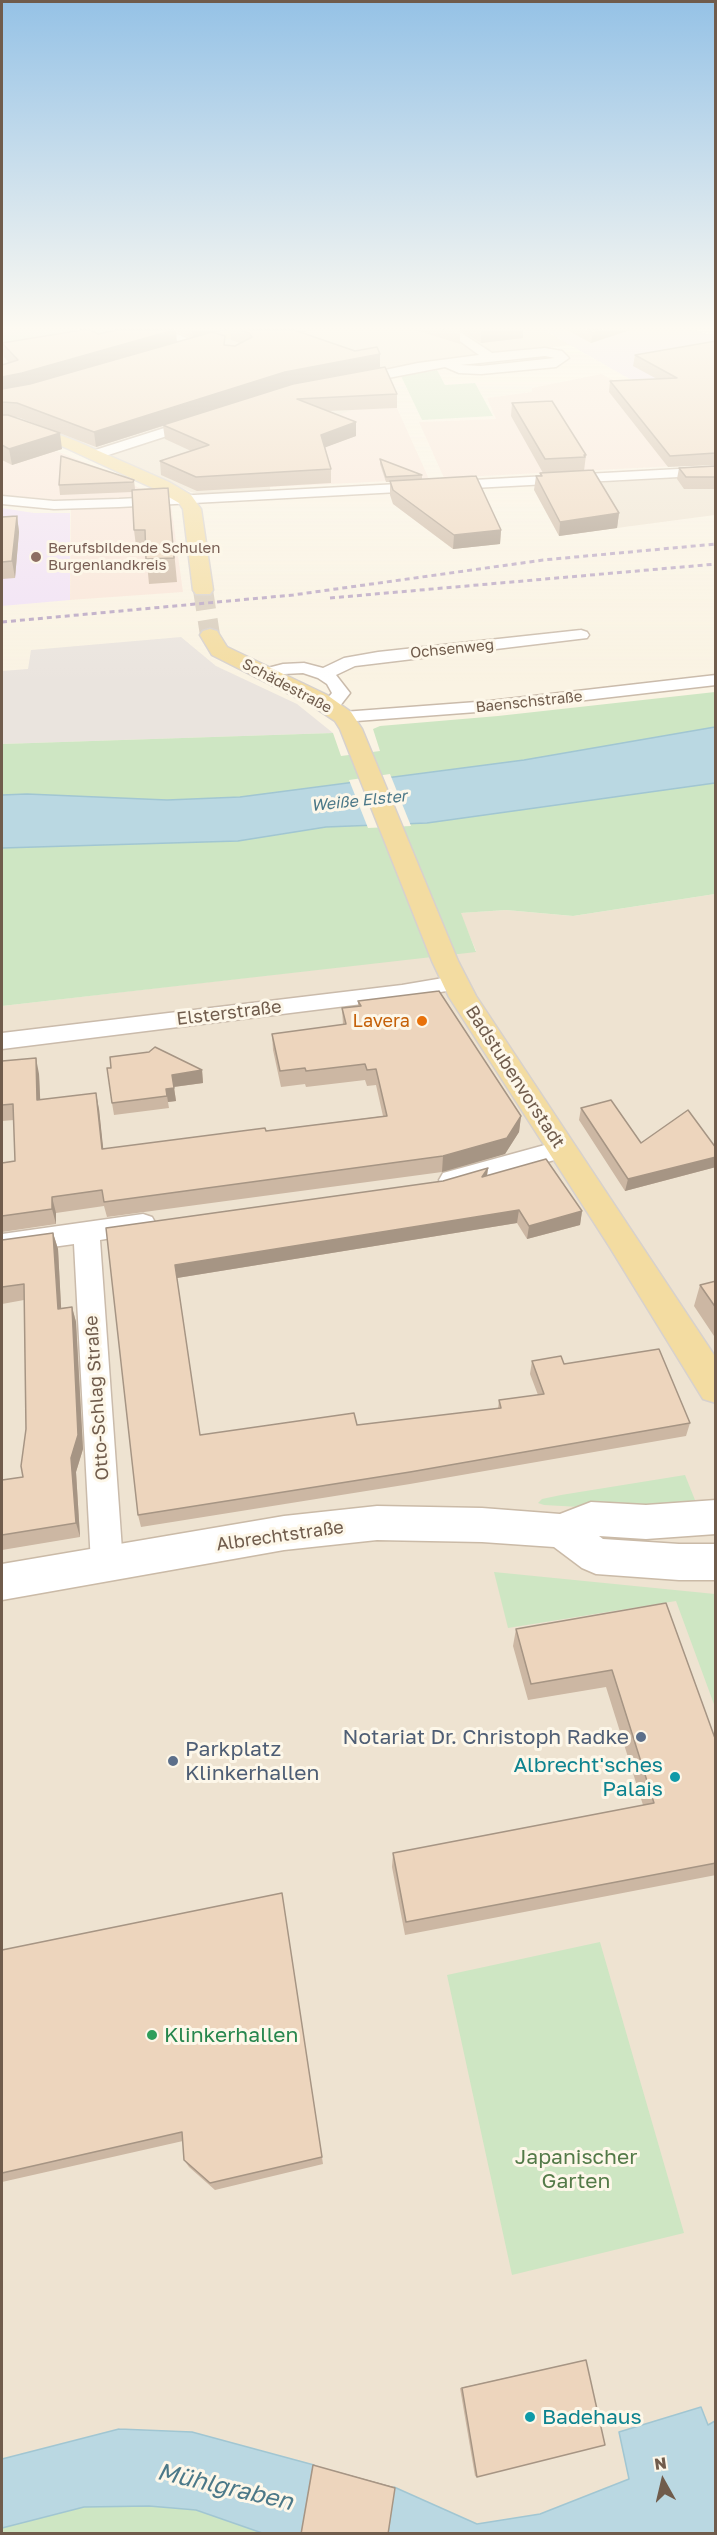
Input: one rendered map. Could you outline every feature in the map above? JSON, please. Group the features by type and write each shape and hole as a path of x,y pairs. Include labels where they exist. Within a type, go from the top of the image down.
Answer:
{"main road":[{"path":"77,448 163,486 185,499 192,509 203,590"},
{"name":"Schädestraße","path":"210,635 219,651 336,712 358,743"},
{"name":"Badstubenvorstadt","path":"358,743 455,983 716,1389"},
{"name":"Albrechtstraße","path":"2,1582 284,1533 377,1523 482,1525 561,1531 591,1519 646,1522 716,1517"},
{"path":"561,1531 596,1556 679,1562 716,1562"}],"street":[{"path":"94,455 114,448"},
{"path":"2,500 63,505 716,471"},
{"name":"Ochsenweg","path":"324,674 350,662 369,659 581,635"},
{"path":"266,674 284,669 304,668 324,674 334,681 341,693 336,712"},
{"name":"Baenschstraße","path":"336,712 489,706 716,680"},
{"name":"Elsterstraße","path":"2,1041 402,992 455,983"},
{"path":"431,1184 563,1149"},
{"path":"2,1244 167,1221"},
{"name":"Otto-Schlag Straße","path":"86,1232 97,1377 107,1564"}],"shaded area":[{"path":"2,448 41,448 59,452 111,473 171,505 183,592 70,600 71,501 2,495"},
{"path":"90,448 313,448 270,487 270,490 202,494 191,492"},
{"path":"245,448 415,448 429,479 270,487 232,453"},
{"path":"431,448 697,448 715,464 444,478"},
{"path":"715,476 715,515 617,528 592,483"},
{"name":"Berufsbildende Schulen Burgenlandkreis","path":"2,508 34,513 70,513 70,600 2,606"},
{"path":"181,637 216,666 297,704 333,733 2,744 2,671 28,669 31,650"},
{"path":"715,894 715,2533 2,2533 2,1006 476,951 460,913 506,910 573,916"}],"green space":[{"path":"715,692 715,727 524,760 240,797 167,800 2,795 2,744 333,733 341,756 380,751 373,729 380,726 498,716"},
{"path":"715,783 715,894 573,916 506,910 461,913 476,952 2,1006 2,848 238,841 326,827 427,823"},
{"path":"685,1475 697,1505 633,1510 538,1503 542,1499 561,1495"},
{"path":"494,1572 715,1594 715,1707 676,1601 508,1628"},
{"name":"Japanischer Garten","path":"600,1942 684,2233 512,2275 447,1975"},
{"path":"149,2506 196,2510 265,2533 2,2534 2,2528 26,2521 84,2507"}],"water":[{"name":"Weiße Elster","path":"715,727 715,783 427,823 326,827 238,841 2,848 2,795 167,800 240,797 524,760"},
{"path":"701,2407 708,2425 715,2421 715,2533 388,2534 394,2487 477,2524 540,2514 629,2479 619,2432"},
{"name":"Mühlgraben","path":"119,2429 192,2432 314,2465 302,2533 265,2534 196,2510 149,2506 84,2507 2,2528 2,2459"}],"pier":[{"path":"390,774 411,826 368,828 349,780"}],"building":[{"path":"199,448 325,448 331,469 196,477 160,461"},
{"path":"539,448 582,448 586,455 585,457 545,459"},
{"path":"664,448 716,448 716,453 670,456"},
{"path":"61,456 134,480 133,482 59,485"},
{"path":"380,459 422,475 386,477"},
{"path":"716,466 716,477 686,477 679,468"},
{"path":"593,470 619,513 560,522 536,476 542,476 540,473"},
{"path":"476,476 501,530 454,535 393,490 390,481"},
{"path":"168,488 174,558 146,559 145,530 134,530 132,490"},
{"path":"17,516 12,561 2,562 2,517"},
{"path":"439,991 521,1116 507,1138 443,1156 104,1202 102,1190 52,1197 52,1209 2,1216 2,1163 15,1161 13,1104 2,1105 2,1061 36,1058 37,1100 96,1093 102,1149 265,1128 266,1131 387,1116 376,1069 367,1070 365,1064 306,1071 305,1068 280,1071 272,1034 346,1024 342,1008 361,1006 358,1001"},
{"path":"155,1047 202,1070 172,1075 174,1088 166,1089 167,1096 112,1103 107,1068 111,1068 110,1057 149,1052"},
{"path":"611,1100 641,1143 688,1110 716,1148 716,1157 628,1179 581,1108"},
{"path":"546,1159 582,1211 529,1226 519,1210 175,1265 200,1435 354,1413 357,1425 501,1408 499,1400 544,1394 532,1361 561,1356 564,1364 659,1349 690,1423 410,1472 138,1515 106,1228 443,1181 488,1168 482,1177"},
{"path":"53,1233 58,1309 72,1307 78,1435 71,1458 76,1523 2,1535 2,1480 23,1477 21,1466 26,1429 24,1284 2,1287 2,1240"},
{"path":"716,1281 716,1308 700,1285"},
{"name":"Albrecht'sches Palais","path":"666,1603 716,1741 716,1863 406,1922 393,1853 654,1803 612,1670 531,1684 516,1629"},
{"name":"Klinkerhallen","path":"282,1893 322,2157 210,2183 184,2160 182,2132 2,2173 2,1950"},
{"name":"Badehaus","path":"586,2360 605,2445 477,2477 462,2388"},
{"path":"313,2465 395,2488 388,2534 301,2534"}],"tunnel":[{"path":"203,590 210,635"}],"railway":[{"path":"2,622 293,595 543,560 716,544"},
{"path":"330,598 716,564"}],"place":[{"name":"Berufsbildende Schulen Burgenlandkreis","path":"36,557"},
{"name":"Lavera","path":"422,1021"},
{"name":"Notariat Dr. Christoph Radke","path":"641,1737"},
{"name":"Parkplatz Klinkerhallen","path":"173,1761"},
{"name":"Albrecht'sches Palais","path":"675,1777"},
{"name":"Klinkerhallen","path":"152,2035"},
{"name":"Badehaus","path":"530,2417"}]}
